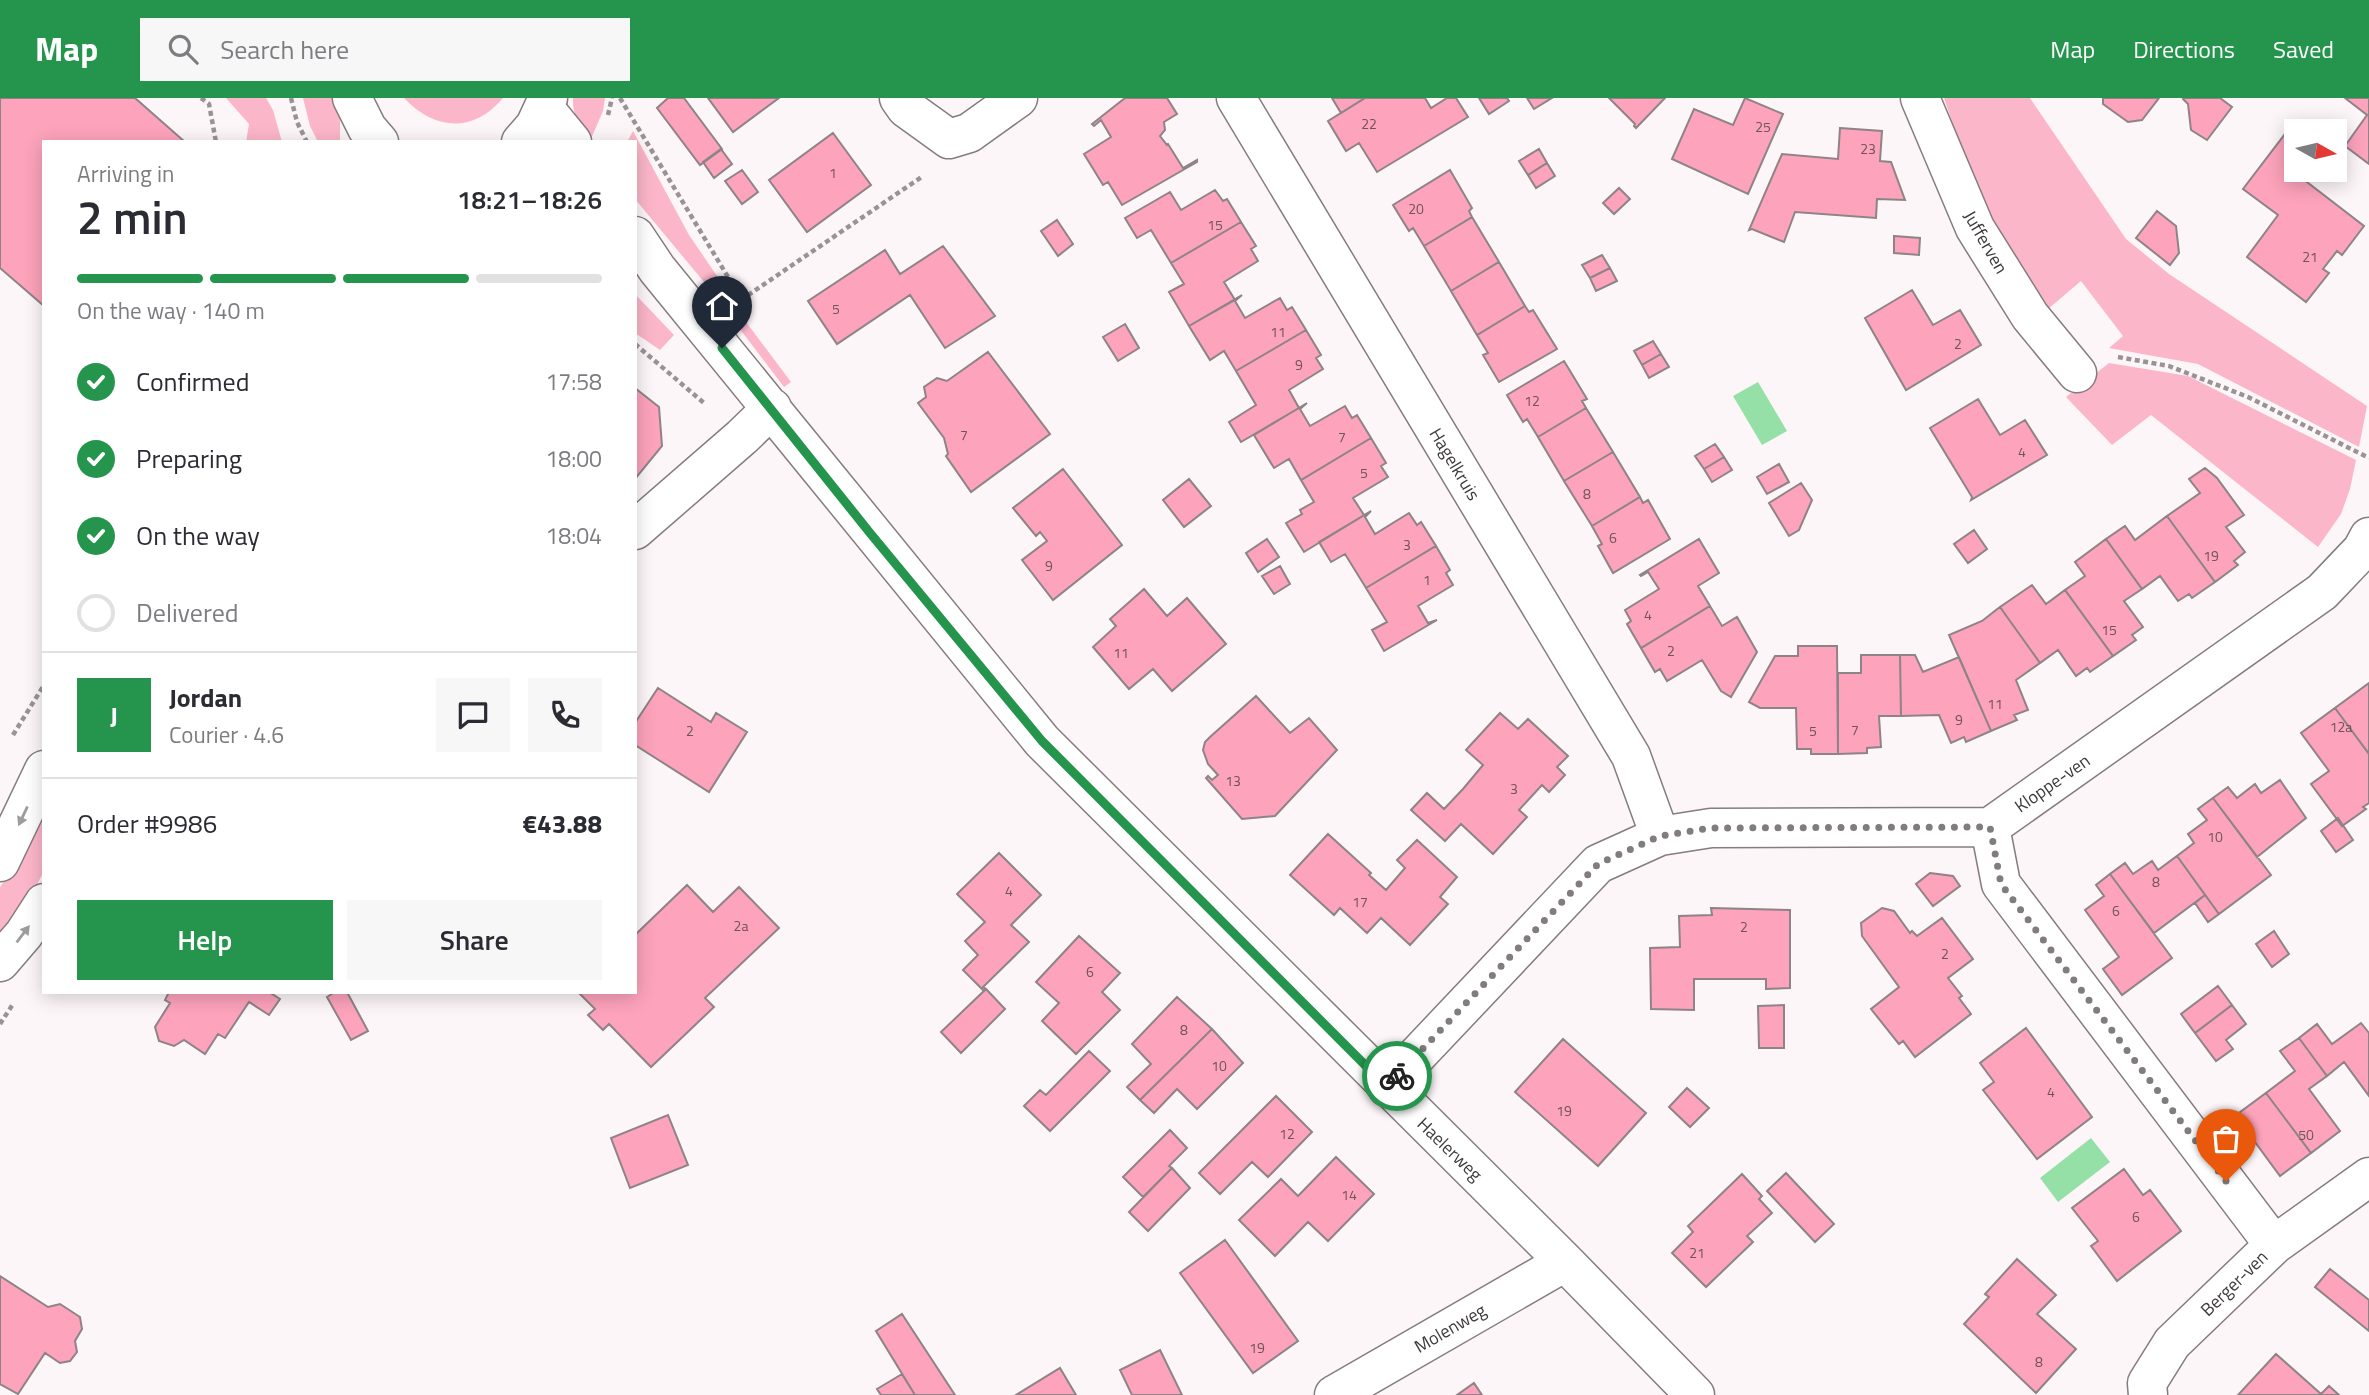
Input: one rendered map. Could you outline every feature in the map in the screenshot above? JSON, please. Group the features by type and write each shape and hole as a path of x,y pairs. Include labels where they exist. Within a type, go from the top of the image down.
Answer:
{"street":[{"path":"899,98 906,108 949,139 969,133 1018,98"},
{"name":"Hagelkruis","path":"1236,98 1631,756 1660,836"},
{"name":"Jufferven","path":"1920,98 1975,228 2030,316 2077,373"},
{"path":"523,140 547,103 571,140"},
{"name":"Haelerweg","path":"637,241 646,261 772,408 870,533 1042,741 1387,1087 1566,1262 1695,1395"},
{"path":"637,528 772,408"},
{"name":"Kloppe-ven","path":"1990,827 2322,592 2362,550 2369,537"},
{"path":"0,862 42,774"},
{"path":"1387,1087 1598,864 1660,836 1711,828 1990,827"},
{"name":"Berger-ven","path":"1990,827 2001,884 2274,1245 2172,1343 2147,1383 2148,1395"},
{"path":"0,962 42,907"},
{"path":"2274,1245 2369,1177"},
{"name":"Molenweg","path":"1334,1395 1566,1262"}],"path":[{"path":"201,98 209,104 216,140"},
{"path":"291,98 297,122 306,140"},
{"path":"741,300 935,167 949,139"},
{"path":"2077,373 2080,378 2109,356 2169,366 2248,397 2369,458"},
{"path":"7,744 42,688"}],"shaded area":[{"path":"226,98 266,98 273,110 281,140 246,140 249,124"},
{"path":"303,98 336,98 340,114 340,140 317,140 310,126"},
{"path":"404,98 503,98 479,118 453,124 428,117"},
{"path":"573,98 605,98 603,111 590,140 580,126"},
{"path":"1944,98 2030,98 2126,239 2169,274 2367,406 2359,447 2198,364 2109,348 2123,336 2081,281 2041,315 1970,175"},
{"path":"633,131 689,235 734,301 724,306 637,201 637,140 628,140"},
{"path":"637,296 674,335 660,350 637,334"},
{"path":"740,314 791,382 784,387 733,320"},
{"path":"2109,363 2188,376 2356,460 2341,514 2318,547 2151,415 2112,445 2066,397"},
{"path":"1758,382 1787,431 1762,445 1733,396"},
{"path":"42,817 42,875 22,914 0,945 0,887"},
{"path":"2091,1138 2110,1162 2058,1202 2040,1178"}],"building":[{"path":"0,98 135,98 183,140 42,140 42,304 0,268"},
{"path":"668,98 684,98 722,149 700,165 657,108"},
{"path":"708,98 779,98 733,132"},
{"path":"1125,98 1167,98 1177,114 1164,122 1165,130 1160,136 1183,168 1197,162 1122,205 1108,182 1103,185 1084,154 1111,137 1101,120 1094,126 1092,124"},
{"path":"1332,98 1365,98 1341,113"},
{"path":"1365,98 1425,98 1431,108 1447,98 1456,98 1468,117 1377,172 1359,143 1346,151 1328,121"},
{"path":"1479,98 1507,98 1509,101 1489,114"},
{"path":"1527,98 1552,98 1534,109"},
{"path":"1609,98 1665,98 1636,128"},
{"path":"1745,98 1783,114 1748,194 1672,159 1694,109 1733,125"},
{"path":"2103,98 2159,98 2142,120 2128,122 2103,104"},
{"path":"2184,98 2220,98 2232,107 2207,140 2191,130 2188,104"},
{"path":"2345,98 2369,98 2369,164 2347,148 2347,143 2367,115"},
{"path":"1840,128 1882,131 1880,161 1891,162 1905,200 1877,199 1876,218 1795,212 1784,242 1749,230 1782,154 1838,159"},
{"path":"833,133 871,185 807,232 769,180"},
{"path":"2284,135 2284,182 2307,182 2364,226 2342,255 2337,251 2323,269 2329,273 2306,302 2247,257 2278,215 2243,189"},
{"path":"721,149 732,164 714,178 703,162"},
{"path":"1539,149 1547,163 1528,175 1519,161"},
{"path":"1547,163 1555,176 1536,188 1528,175"},
{"path":"742,170 758,192 742,204 725,181"},
{"path":"1450,170 1472,208 1469,211 1472,217 1424,246 1413,228 1409,231 1393,205"},
{"path":"1619,188 1630,199 1614,214 1603,203"},
{"path":"1215,190 1223,201 1227,199 1241,222 1171,263 1151,230 1137,238 1125,218 1170,192 1181,210"},
{"path":"2157,211 2176,226 2179,253 2170,265 2136,238"},
{"path":"1472,217 1499,262 1451,291 1424,246"},
{"path":"1057,220 1073,244 1058,256 1041,231"},
{"path":"1241,222 1256,246 1251,249 1258,261 1224,282 1235,300 1189,326 1169,292 1184,284 1171,263"},
{"path":"1894,236 1920,238 1919,255 1894,253"},
{"path":"943,246 995,316 945,348 910,295 837,344 808,301 885,250 900,274"},
{"path":"1602,255 1610,268 1590,278 1582,265"},
{"path":"1499,262 1525,306 1477,335 1451,291"},
{"path":"1610,268 1617,281 1596,291 1590,278"},
{"path":"1912,290 1933,325 1960,310 1981,345 1906,390 1865,318"},
{"path":"1242,295 1235,301 1245,318 1280,298 1287,310 1292,307 1306,330 1236,371 1224,351 1210,360 1189,326"},
{"path":"1525,306 1529,312 1533,310 1557,349 1499,382 1483,355 1488,353 1477,335"},
{"path":"1125,324 1139,348 1118,361 1103,337"},
{"path":"1306,330 1321,355 1316,358 1323,369 1289,390 1299,408 1241,442 1229,422 1256,405 1236,371"},
{"path":"1653,341 1661,354 1642,365 1634,351"},
{"path":"988,352 1050,434 971,492 946,456 948,454 944,438 918,403 926,397 924,387 937,378 947,381"},
{"path":"1661,354 1669,367 1649,378 1642,365"},
{"path":"1564,361 1587,399 1582,401 1586,408 1538,437 1527,419 1523,422 1507,395"},
{"path":"637,390 659,407 662,446 637,477"},
{"path":"1978,399 2000,435 2025,420 2047,455 1971,500 1972,497 1930,428"},
{"path":"1307,403 1300,409 1310,426 1345,406 1352,418 1357,415 1371,438 1301,480 1289,459 1274,468 1254,435"},
{"path":"1586,408 1613,452 1564,481 1538,437"},
{"path":"1371,438 1386,463 1381,466 1388,477 1353,498 1364,515 1371,511 1304,552 1286,523 1302,514 1300,510 1314,502 1301,480"},
{"path":"1715,444 1724,457 1704,469 1695,456"},
{"path":"1613,452 1640,497 1592,526 1564,481"},
{"path":"1724,457 1732,470 1712,482 1704,469"},
{"path":"1779,464 1789,482 1767,494 1757,477"},
{"path":"2205,468 2217,478 2244,515 2226,527 2245,552 2234,561 2238,565 2215,582 2167,516 2200,493 2189,479"},
{"path":"1063,469 1122,545 1053,600 1022,560 1047,541 1040,532 1036,536 1013,508"},
{"path":"1189,479 1211,506 1184,527 1163,500"},
{"path":"1801,483 1812,500 1799,530 1789,536 1769,503"},
{"path":"1640,497 1643,503 1648,500 1670,539 1613,573 1598,546 1602,544 1592,526"},
{"path":"1371,511 1365,517 1375,534 1409,513 1417,525 1421,522 1436,546 1366,588 1345,554 1331,562 1319,542"},
{"path":"2167,516 2215,582 2192,598 2189,594 2178,601 2160,576 2142,589 2106,539 2125,526 2135,540"},
{"path":"1974,530 1987,549 1968,563 1954,544"},
{"path":"1267,539 1279,557 1258,572 1246,553"},
{"path":"1699,539 1719,573 1698,586 1710,606 1641,648 1627,624 1631,621 1625,610 1659,589 1648,572 1640,575"},
{"path":"2106,539 2142,589 2124,601 2143,627 2132,635 2136,640 2113,656 2065,590 2085,576 2075,562"},
{"path":"1436,546 1450,570 1446,573 1453,585 1418,606 1428,623 1437,620 1384,651 1372,630 1387,622 1366,588"},
{"path":"1280,566 1290,584 1274,594 1262,576"},
{"path":"2032,585 2046,604 2065,590 2113,656 2090,672 2087,668 2076,676 2058,650 2040,663 2000,607"},
{"path":"1144,589 1167,616 1187,598 1226,644 1172,691 1153,669 1129,689 1093,647 1116,626 1110,619"},
{"path":"1710,606 1722,626 1737,617 1757,652 1731,697 1721,691 1702,660 1667,681 1660,669 1655,672 1641,648"},
{"path":"2000,607 2040,663 2016,680 2028,710 2014,715 2017,720 1991,731 1949,635 1982,621"},
{"path":"1798,646 1837,646 1838,754 1811,754 1811,749 1797,749 1796,708 1760,708 1749,702 1775,656 1798,656"},
{"path":"1861,655 1900,655 1901,716 1879,716 1881,747 1867,748 1867,753 1838,754 1838,673 1861,673"},
{"path":"1900,655 1915,655 1923,672 1959,657 1991,731 1966,742 1964,737 1951,743 1939,715 1901,716"},
{"path":"2369,683 2369,754 2335,708"},
{"path":"658,688 711,722 716,713 747,732 709,792 637,746 637,720"},
{"path":"1256,696 1290,733 1309,718 1337,750 1275,816 1242,819 1206,778 1208,776 1212,780 1218,775 1208,764 1203,750 1205,742"},
{"path":"2335,708 2369,754 2369,803 2363,807 2366,809 2342,826 2311,784 2329,771 2301,733"},
{"path":"1500,713 1518,729 1528,719 1568,756 1557,767 1565,775 1549,792 1542,785 1519,810 1527,817 1493,854 1461,824 1445,841 1411,810 1427,793 1444,809 1463,789 1483,765 1466,750"},
{"path":"2280,780 2306,818 2257,857 2213,798 2228,787 2237,798 2255,784 2261,793"},
{"path":"2213,798 2271,875 2219,914 2177,856 2194,843 2188,834 2207,820 2198,809"},
{"path":"2338,818 2353,840 2336,852 2321,831"},
{"path":"1328,834 1386,890 1405,868 1397,860 1417,840 1457,877 1440,897 1448,904 1410,945 1381,918 1367,933 1340,908 1334,915 1290,875"},
{"path":"999,853 1041,895 1011,925 1029,942 983,987 986,989 984,991 963,970 978,955 965,941 985,922 957,894"},
{"path":"2177,856 2205,895 2154,933 2110,874 2125,863 2133,874 2152,861 2158,870"},
{"path":"1930,873 1953,876 1960,886 1933,906 1916,884"},
{"path":"2110,874 2172,958 2122,995 2103,969 2119,957 2085,910 2104,896 2096,885"},
{"path":"687,885 713,912 739,887 779,928 705,998 714,1007 651,1067 609,1024 603,1030 588,1015 595,1009 580,994 637,994 637,933"},
{"path":"2205,895 2219,914 2208,922 2195,903"},
{"path":"1711,908 1790,910 1790,988 1766,989 1766,979 1694,979 1694,1010 1651,1009 1650,948 1680,947 1679,916 1712,915"},
{"path":"1882,908 1894,911 1910,933 1912,931 1917,936 1942,918 1973,959 1948,978 1962,996 1959,998 1971,1014 1915,1057 1903,1041 1899,1044 1871,1009 1899,987 1862,936 1861,923"},
{"path":"2274,931 2289,954 2272,967 2256,944"},
{"path":"1079,936 1120,973 1102,992 1120,1010 1076,1054 1042,1021 1059,1003 1036,982"},
{"path":"2218,986 2232,1005 2195,1033 2181,1014"},
{"path":"986,989 1005,1009 961,1053 941,1032"},
{"path":"168,994 272,994 280,999 269,1015 249,1002 225,1038 218,1034 205,1054 184,1040 174,1046 159,1041 155,1027 170,1003 165,1000"},
{"path":"332,994 348,994 368,1031 351,1040 327,997"},
{"path":"1177,997 1212,1029 1140,1100 1127,1087 1151,1064 1132,1044"},
{"path":"1784,1005 1784,1048 1759,1048 1758,1006"},
{"path":"2232,1005 2246,1024 2226,1040 2233,1049 2216,1061 2195,1033"},
{"path":"2361,1023 2369,1033 2369,1096 2344,1062 2327,1076 2299,1038 2317,1024 2332,1044"},
{"path":"2026,1028 2092,1117 2037,1159 1983,1090 1994,1082 1980,1063"},
{"path":"1212,1029 1243,1063 1197,1109 1177,1089 1154,1113 1140,1100"},
{"path":"2299,1038 2327,1076 2309,1089 2340,1131 2311,1153 2266,1093 2295,1071 2280,1051"},
{"path":"1563,1039 1646,1113 1598,1166 1515,1092"},
{"path":"1089,1051 1110,1071 1050,1131 1024,1106 1040,1090 1046,1095"},
{"path":"1687,1088 1709,1108 1690,1127 1669,1107"},
{"path":"2266,1093 2311,1153 2280,1176 2249,1134 2241,1140 2228,1121"},
{"path":"1276,1096 1312,1132 1268,1177 1252,1162 1220,1194 1199,1173"},
{"path":"668,1115 688,1165 630,1188 611,1138"},
{"path":"1170,1130 1187,1148 1169,1166 1172,1168 1143,1197 1123,1177"},
{"path":"1336,1157 1374,1194 1328,1241 1308,1222 1275,1256 1239,1220 1281,1179 1298,1196"},
{"path":"1172,1168 1190,1188 1148,1231 1129,1212"},
{"path":"2124,1169 2143,1195 2150,1190 2181,1231 2117,1281 2091,1246 2098,1241 2072,1208"},
{"path":"1786,1173 1834,1224 1815,1242 1767,1191"},
{"path":"1742,1174 1762,1196 1759,1199 1772,1213 1747,1236 1753,1242 1706,1287 1672,1253 1693,1232 1688,1226"},
{"path":"1225,1240 1298,1341 1253,1373 1180,1273"},
{"path":"2017,1259 2056,1295 2037,1314 2076,1349 2036,1393 1964,1324 1989,1297 1985,1294"},
{"path":"2330,1269 2369,1300 2369,1331 2315,1287"},
{"path":"0,1276 48,1307 60,1304 80,1317 82,1329 75,1341 77,1352 70,1361 60,1363 45,1353 18,1394 0,1384"},
{"path":"902,1314 955,1395 915,1395 876,1331"},
{"path":"1160,1350 1182,1395 1132,1395 1120,1370"},
{"path":"2276,1354 2321,1394 2329,1386 2339,1395 2238,1395"},
{"path":"1060,1368 1076,1395 1016,1395"},
{"path":"902,1374 915,1395 881,1395 877,1389"},
{"path":"1474,1383 1482,1395 1457,1395"}],"way so far":[{"path":"1397,1076 1598,864 1660,836 1711,828 1990,827 2001,884 2226,1181"}],"route":[{"path":"722,348 1042,741 1387,1087 1397,1076"}]}
